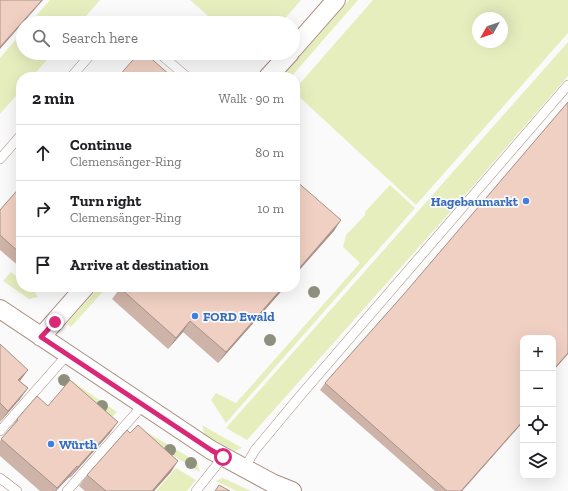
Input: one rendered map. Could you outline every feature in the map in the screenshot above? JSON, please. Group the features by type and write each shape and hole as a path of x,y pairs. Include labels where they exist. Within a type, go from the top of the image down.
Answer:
{"street":[{"path":"300,41 336,0"},
{"path":"273,72 284,60"},
{"path":"41,337 81,292"},
{"path":"0,309 211,450 272,484 292,491"}],"lane":[{"path":"75,72 86,60"},
{"path":"167,60 181,72"},
{"path":"244,469 255,450 300,396 568,85"},
{"path":"0,159 16,141"},
{"path":"0,431 68,354"},
{"path":"67,491 143,405"},
{"path":"196,491 223,457"},
{"path":"0,478 17,491"}],"green space":[{"path":"50,0 100,0 86,16 36,16"},
{"path":"190,0 301,0 287,16 208,16"},
{"path":"349,0 358,0 295,72 286,72 297,60 300,60 300,56"},
{"path":"373,0 568,0 568,33 416,205 300,98 300,83"},
{"path":"16,39 16,60 47,60 36,72 16,72 16,96 0,114 0,58"},
{"path":"568,42 568,76 459,202 247,440 226,428"},
{"path":"390,185 415,208 226,423 211,400 216,393 236,403 360,263 343,247 346,235"},
{"path":"11,272 16,276 16,290 3,281"},
{"path":"19,292 35,292 38,297 29,299"},
{"path":"95,292 102,292 71,327 67,324"},
{"path":"63,375 117,412 112,417 56,378"},
{"path":"202,425 242,448 235,451 205,436"},
{"path":"145,431 197,462 200,472 136,433"},
{"path":"176,468 196,480 187,491 156,491"},
{"path":"223,478 251,491 236,491 216,481"}],"building":[{"path":"0,0 42,0 28,16 16,16 16,29 0,47"},
{"path":"133,60 153,60 166,72 122,72"},
{"path":"568,102 568,353 556,367 556,335 520,335 520,424 461,491 447,491 325,383 404,294"},
{"name":"FORD Ewald","path":"300,184 341,220 300,267"},
{"path":"16,192 16,249 0,235 0,210"},
{"name":"FORD Ewald","path":"124,292 279,292 226,352 190,321 176,338"},
{"path":"0,344 28,370 18,380 28,388 8,411 0,403"},
{"path":"70,380 118,422 57,488 1,439 37,396 48,406"},
{"path":"138,425 178,461 152,491 106,491 87,475 127,430 130,433"},
{"path":"219,485 230,491 215,491"}],"place":[{"name":"Hagebaumarkt","path":"526,201"},
{"name":"FORD Ewald","path":"195,316"},
{"name":"Würth","path":"51,444"}],"route":[{"path":"55,322 41,337 223,457"}]}
